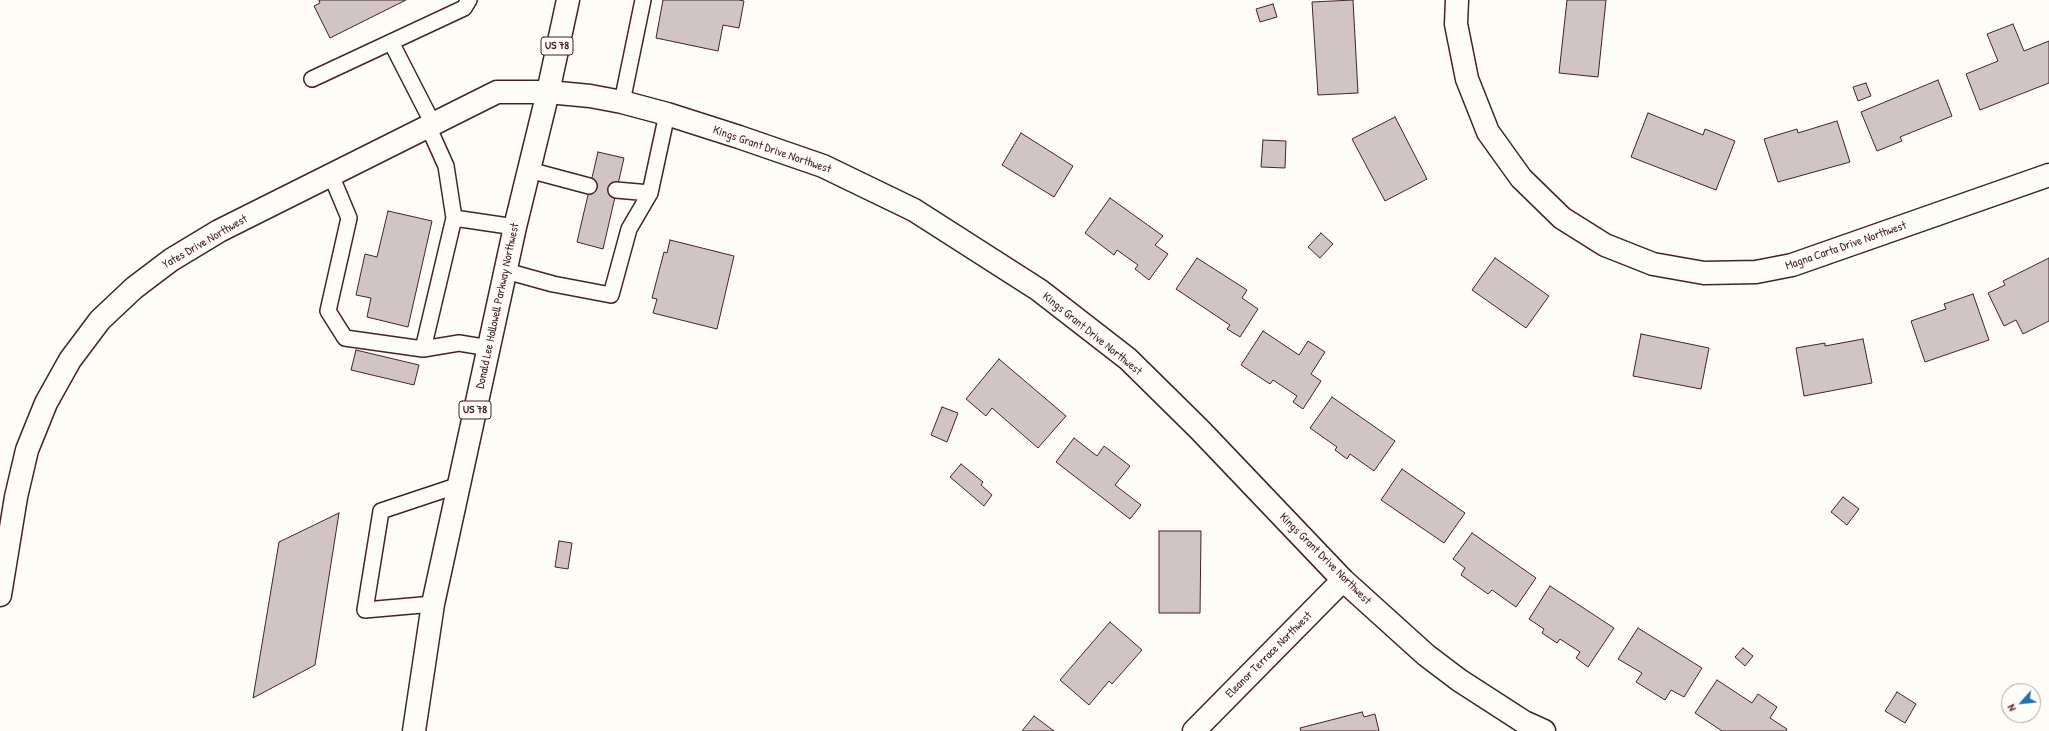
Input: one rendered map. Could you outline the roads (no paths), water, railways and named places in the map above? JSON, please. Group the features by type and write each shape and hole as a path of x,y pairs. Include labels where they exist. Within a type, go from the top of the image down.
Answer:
{"street":[{"name":"Donald Lee Hollowell Parkway Northwest","path":"414,731 433,604 515,227 548,92 568,0"},
{"name":"Magna Carta Drive Northwest","path":"1457,0 1456,24 1467,79 1488,132 1521,178 1568,222 1605,245 1654,264 1704,273 1756,272 1792,265 2049,175"},
{"name":"Yates Drive Northwest","path":"0,595 8,496 46,403 70,360 100,320 134,288 171,260 219,231 497,92 548,92"},
{"name":"Kings Grant Drive Northwest","path":"548,92 590,96 622,102 667,114 823,166 914,210 1039,290 1128,359 1205,436 1343,580 1426,655 1459,680 1524,722 1544,731"},
{"name":"Eleanor Terrace Northwest","path":"1194,731 1343,580"}],"lane":[{"path":"312,79 464,8 469,0"},
{"path":"622,102 642,0"},
{"path":"391,42 431,125 446,166 454,218 423,349"},
{"path":"506,271 553,284 611,296 629,229 650,193 667,114"},
{"path":"529,170 589,186"},
{"path":"332,175 349,218 328,311 345,338 423,349 458,343 489,348"},
{"path":"616,190 650,193"},
{"path":"454,218 515,227"},
{"path":"433,604 365,610 381,511 459,485"}]}
